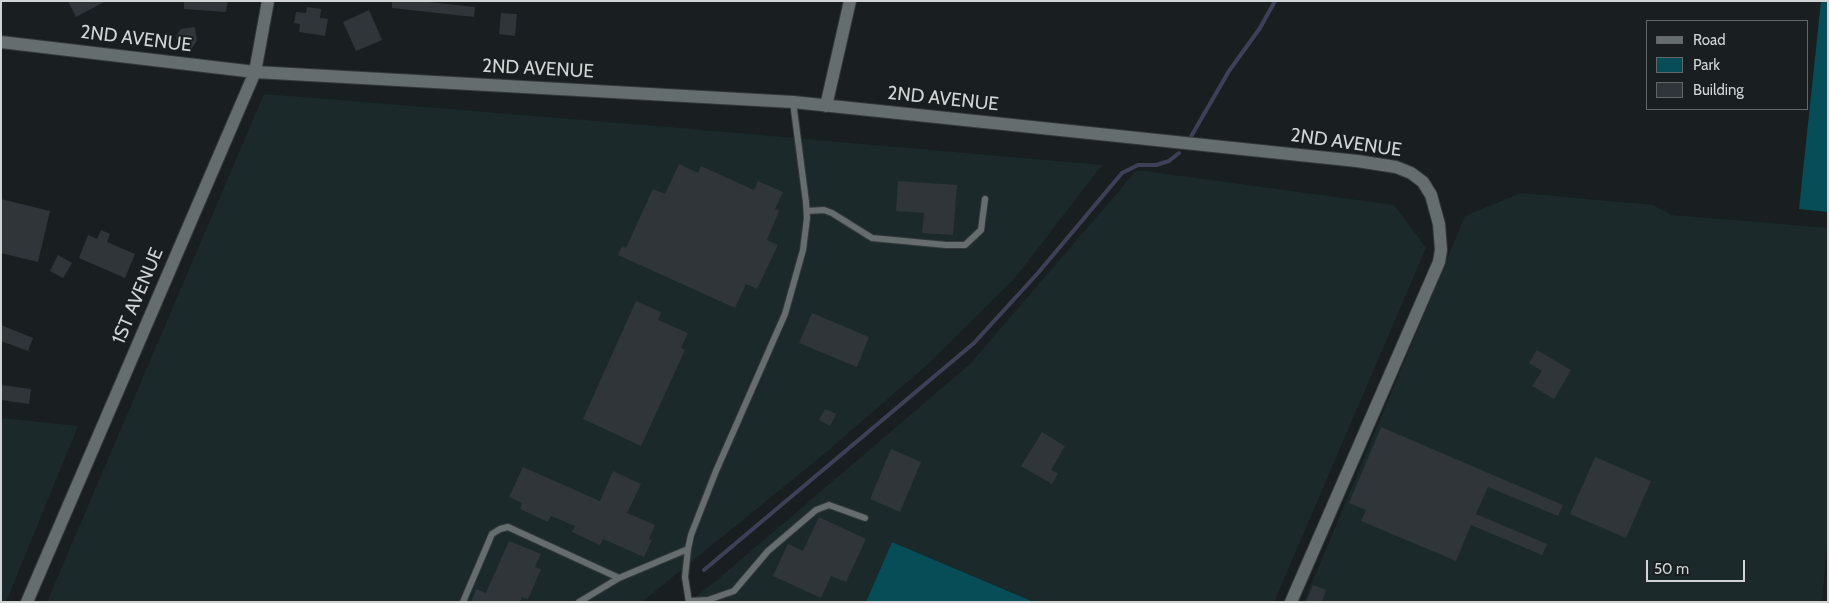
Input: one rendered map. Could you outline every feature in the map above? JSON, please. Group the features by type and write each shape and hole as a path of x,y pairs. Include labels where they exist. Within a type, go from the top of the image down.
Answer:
{"street":[{"name":"1ST AVENUE","path":"28,602 255,72 268,1"},
{"path":"826,106 850,1"},
{"name":"2ND AVENUE","path":"1,42 255,72 793,102 1380,163 1411,173 1423,182 1431,195 1439,224 1441,250 1439,262 1291,602"}],"lane":[{"path":"793,102 804,179 806,211 804,250 785,314 716,471 692,535 686,564 686,588 689,601 708,600 734,591 768,552 816,510 829,506 865,518"},
{"path":"806,211 824,210 832,213 872,238 966,245 981,230 985,199"},
{"path":"463,602 492,534 508,527 619,578"},
{"path":"579,602 619,578 688,549"}],"shaded area":[{"path":"264,94 1102,165 1015,278 928,364 824,454 642,602 47,602"},
{"path":"1137,170 1394,205 1426,248 1274,602 1035,602 892,542 866,602 689,602 970,364"},
{"path":"1521,193 1653,205 1671,215 1828,228 1828,532 1822,602 1304,602 1465,216"},
{"path":"1,418 78,426 6,602 1,602"}],"green space":[{"path":"1821,1 1828,1 1828,212 1799,209"},
{"path":"892,542 1034,602 866,602"}],"building":[{"path":"68,1 106,1 76,17"},
{"path":"184,1 228,1 226,12 184,9"},
{"path":"392,1 420,1 475,7 474,17 392,8"},
{"path":"307,7 321,9 320,18 328,19 325,36 299,32 300,24 294,23 296,12 306,13"},
{"path":"369,10 382,40 356,51 343,22"},
{"path":"501,13 517,14 515,36 499,34"},
{"path":"195,27 197,41 192,48 184,49 177,44 176,36 181,29"},
{"path":"679,164 698,173 701,166 754,190 758,181 783,192 775,209 779,211 767,240 778,245 757,289 746,284 735,308 618,255 622,246 626,248 653,189 665,194"},
{"path":"898,181 957,185 953,235 922,233 924,213 896,211"},
{"path":"1,199 50,211 38,262 1,253"},
{"path":"101,230 110,234 107,242 135,254 125,278 79,258 88,235 97,239"},
{"path":"58,255 72,263 63,278 50,271"},
{"path":"636,301 661,312 658,320 688,333 681,348 685,350 641,446 583,419"},
{"path":"812,313 869,337 857,367 799,343"},
{"path":"1,325 33,338 28,351 1,341"},
{"path":"1537,350 1571,370 1554,399 1532,386 1542,371 1529,363"},
{"path":"1,385 31,389 29,404 1,400"},
{"path":"825,409 836,414 830,426 819,420"},
{"path":"1381,427 1563,505 1558,516 1488,487 1476,514 1547,544 1542,555 1471,525 1456,561 1361,521 1366,510 1349,503"},
{"path":"1042,432 1065,446 1051,470 1058,473 1052,484 1021,466"},
{"path":"891,449 921,462 900,512 870,499"},
{"path":"1595,457 1651,481 1626,538 1570,514"},
{"path":"523,467 600,501 613,471 641,484 627,513 655,525 649,539 652,540 644,557 603,539 600,545 572,532 575,526 551,516 548,522 520,509 522,503 509,497"},
{"path":"819,517 866,539 846,582 831,576 821,598 773,576 788,544 803,551"},
{"path":"509,541 541,554 535,567 541,569 528,599 522,597 520,602 471,602 476,589 486,593"},
{"path":"1313,585 1326,590 1322,602 1306,602"}],"waterway":[{"path":"1189,140 1229,71 1260,28 1275,1"},
{"path":"704,570 974,343 1038,273 1122,173 1138,165 1156,165 1169,161 1179,153"}]}
